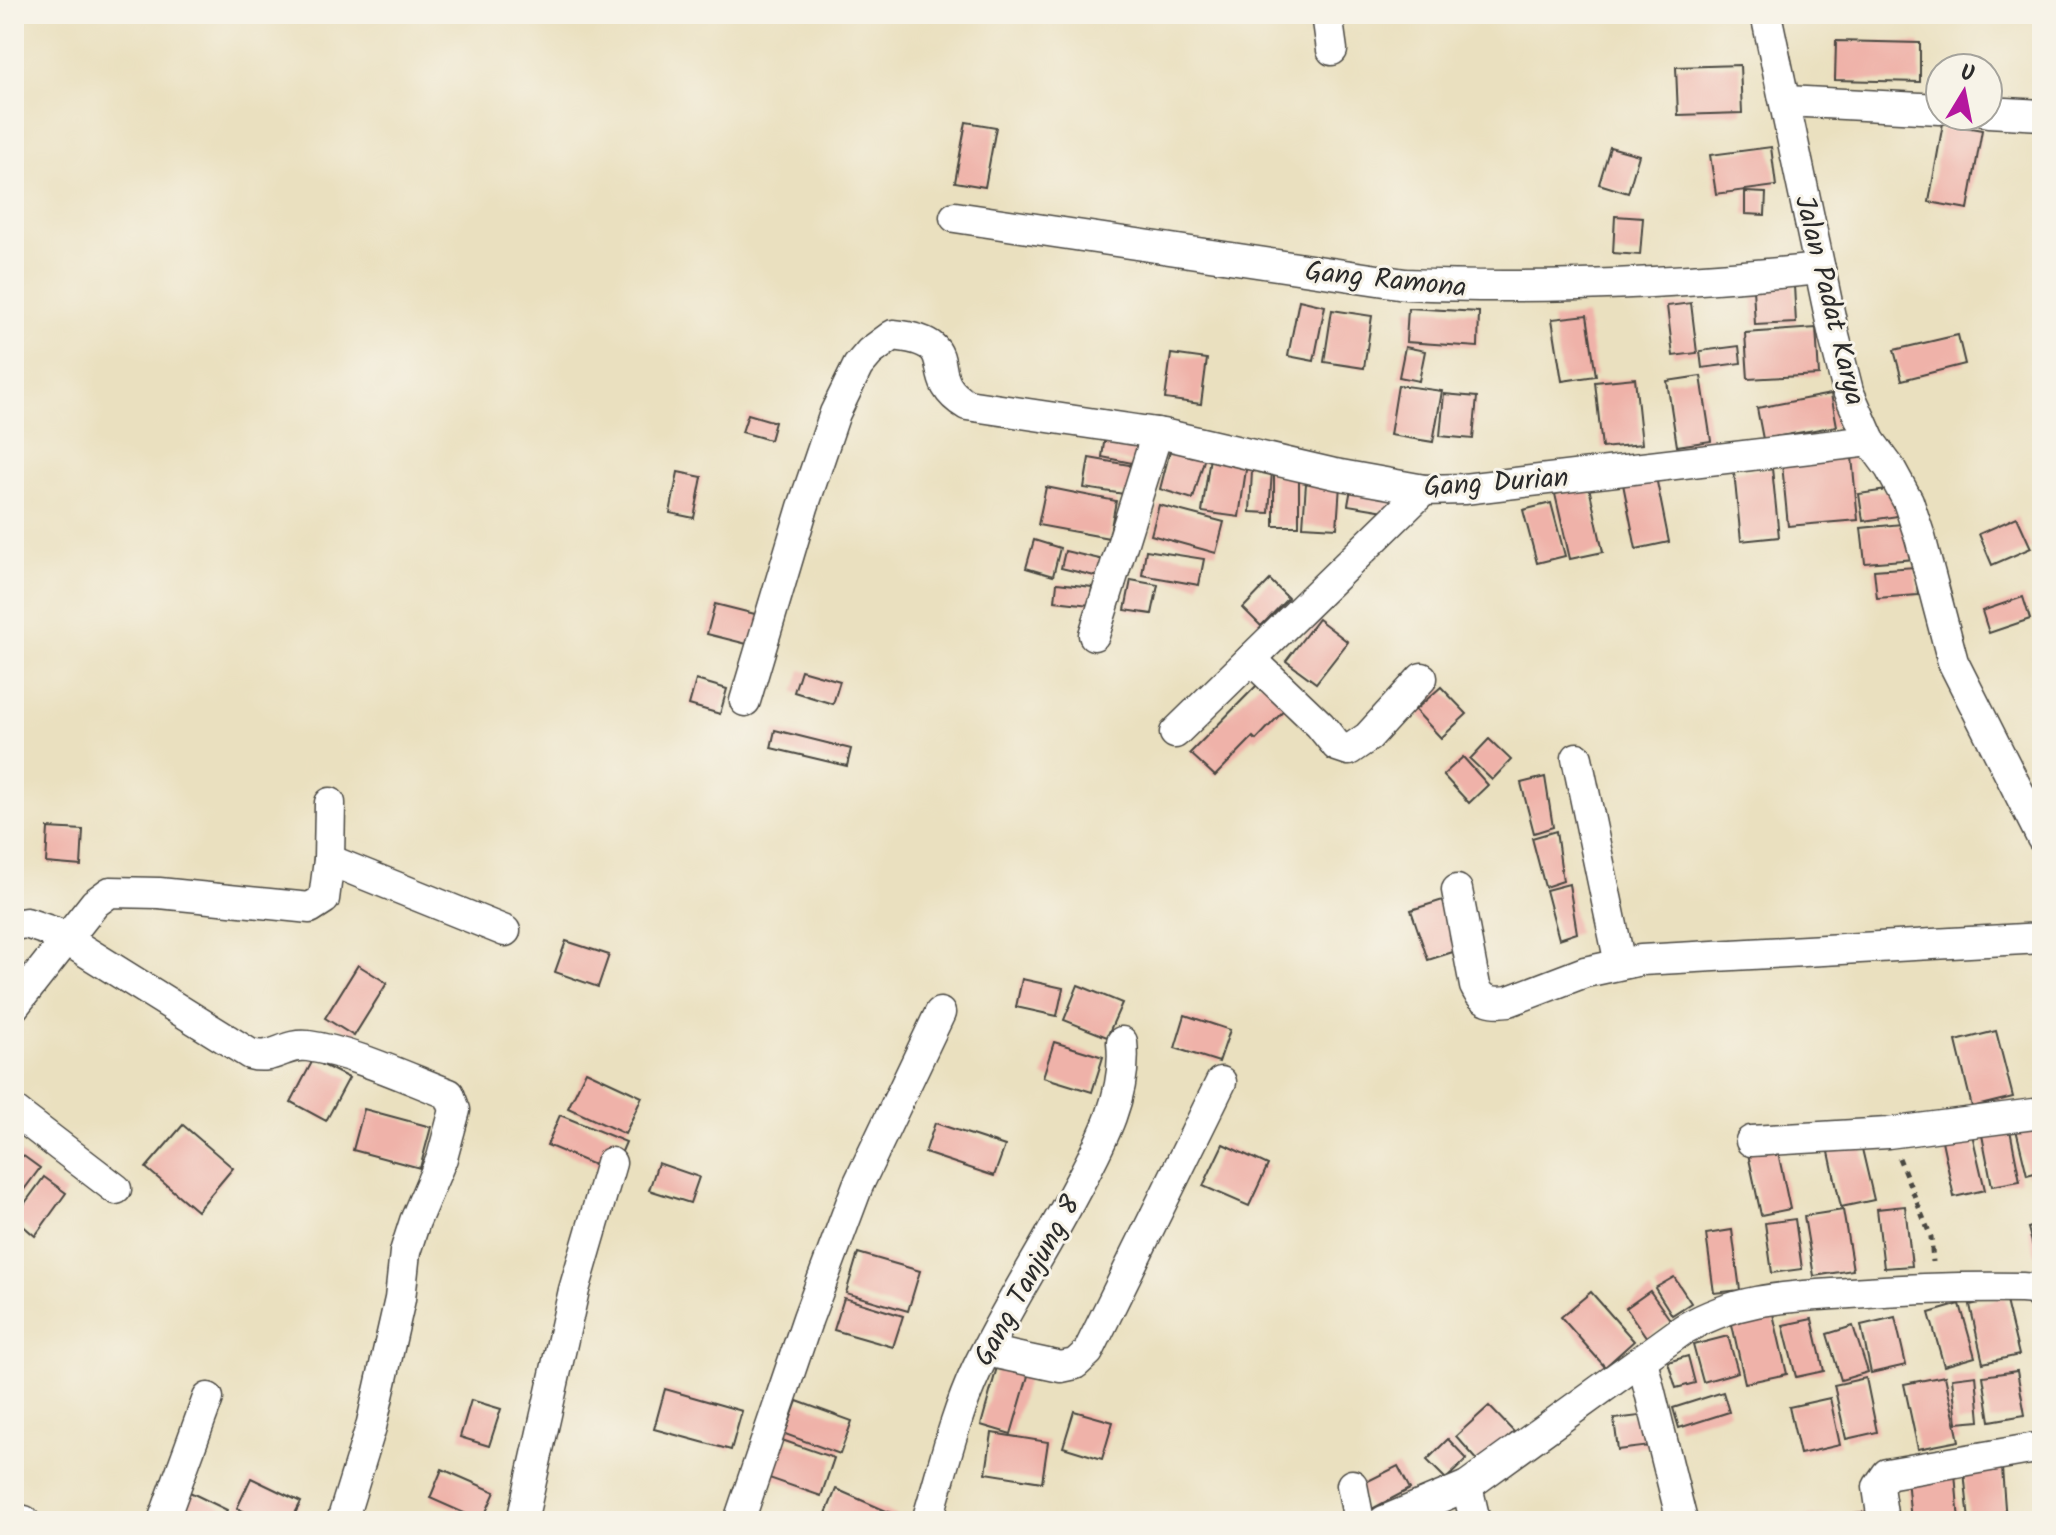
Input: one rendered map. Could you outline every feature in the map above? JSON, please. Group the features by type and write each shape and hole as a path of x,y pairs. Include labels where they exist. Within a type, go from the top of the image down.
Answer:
{"street":[{"path":"1327,14 1332,50"},
{"name":"Jalan Padat Karya","path":"1766,14 1848,391 1870,441 1890,468 1908,501 1953,662 2042,838"},
{"path":"1786,101 1924,108"},
{"path":"2004,113 2042,115"},
{"name":"Gang Ramona","path":"955,217 1405,284 1477,287 1604,284 1709,280 1820,269"},
{"name":"Gang Durian","path":"745,701 835,413 858,366 870,352 893,335 922,339 934,346 940,357 944,383 951,395 973,407 1005,409 1157,433 1335,474 1424,490 1464,489 1870,441"},
{"path":"1094,635 1157,433"},
{"path":"1175,733 1424,490"},
{"path":"1251,659 1320,725 1337,746 1349,750 1368,737 1422,678"},
{"path":"1577,758 1620,964"},
{"path":"14,1006 95,903 110,892 159,893 310,908 324,899 329,860 330,803"},
{"path":"329,860 505,931"},
{"path":"1457,890 1475,986 1486,1001 1509,1001 1585,972 1641,960 2042,938"},
{"path":"14,925 26,923 56,933 250,1054 264,1058 290,1046 327,1049 449,1094 455,1110 442,1158 405,1252 400,1299 371,1427 342,1521"},
{"path":"739,1521 808,1318 858,1185 940,1013"},
{"name":"Gang Tanjung 8","path":"927,1521 968,1390 1109,1123 1125,1063 1122,1042"},
{"path":"987,1351 1061,1367 1075,1364 1088,1352 1221,1082"},
{"path":"14,1111 116,1189"},
{"path":"1751,1141 1888,1133 2042,1113"},
{"path":"522,1521 574,1290 611,1163"},
{"path":"1384,1521 1467,1486 1684,1329 1711,1313 1758,1300 1934,1287 2034,1289 2042,1297"},
{"path":"1642,1360 1682,1521"},
{"path":"163,1521 208,1398"},
{"path":"1883,1521 1878,1487 1887,1474 2042,1447"},
{"path":"1352,1485 1359,1521"},
{"path":"1467,1486 1475,1521"},
{"path":"14,1519 24,1521"}],"path":[{"path":"1888,1133 1931,1237 1934,1287"}],"building":[{"path":"1836,41 1920,43 1920,82 1835,80"},
{"path":"1740,65 1742,113 1678,115 1676,67"},
{"path":"966,122 996,127 985,187 955,182"},
{"path":"1941,132 1982,132 1968,209 1929,202"},
{"path":"1610,147 1639,155 1628,193 1599,184"},
{"path":"1771,147 1776,186 1716,194 1710,155"},
{"path":"1745,192 1766,193 1765,215 1745,214"},
{"path":"1615,216 1643,218 1640,255 1613,253"},
{"path":"1794,285 1796,323 1755,325 1753,288"},
{"path":"1299,300 1325,306 1314,361 1288,356"},
{"path":"1691,303 1697,353 1673,356 1667,306"},
{"path":"1408,308 1479,312 1478,347 1406,342"},
{"path":"1332,310 1372,316 1364,368 1324,362"},
{"path":"1587,315 1596,376 1562,381 1552,319"},
{"path":"1816,328 1819,375 1748,379 1745,333"},
{"path":"1958,335 1965,364 1902,380 1894,350"},
{"path":"1739,346 1741,363 1702,368 1700,351"},
{"path":"1405,347 1425,351 1419,381 1399,377"},
{"path":"1171,354 1207,359 1201,404 1165,399"},
{"path":"1701,376 1711,441 1677,446 1667,381"},
{"path":"1635,378 1642,444 1602,448 1595,382"},
{"path":"1398,385 1442,391 1433,442 1390,435"},
{"path":"1444,394 1477,397 1473,439 1440,436"},
{"path":"1831,394 1837,426 1763,439 1757,408"},
{"path":"748,414 775,422 770,440 742,432"},
{"path":"1105,436 1146,444 1142,465 1102,457"},
{"path":"1172,443 1206,453 1193,499 1160,489"},
{"path":"1210,457 1247,463 1239,517 1202,512"},
{"path":"1852,457 1858,520 1788,526 1782,464"},
{"path":"1089,458 1135,466 1131,495 1084,488"},
{"path":"1772,468 1779,537 1741,541 1734,472"},
{"path":"1252,470 1272,471 1269,513 1250,512"},
{"path":"678,472 702,477 694,518 670,513"},
{"path":"1274,476 1299,476 1299,526 1274,526"},
{"path":"1656,477 1669,542 1636,549 1623,484"},
{"path":"1306,483 1340,485 1337,528 1303,526"},
{"path":"1352,483 1395,490 1391,512 1348,505"},
{"path":"1046,487 1116,501 1109,538 1038,525"},
{"path":"1589,487 1603,552 1570,559 1555,494"},
{"path":"1894,489 1898,516 1863,521 1859,494"},
{"path":"1551,503 1565,556 1537,563 1523,510"},
{"path":"1159,505 1224,522 1216,553 1151,535"},
{"path":"2017,517 2031,548 1992,565 1979,534"},
{"path":"1912,523 1915,559 1865,563 1861,528"},
{"path":"1034,540 1060,548 1053,576 1026,568"},
{"path":"1146,550 1204,559 1199,585 1142,575"},
{"path":"1065,551 1104,560 1099,577 1061,568"},
{"path":"1915,567 1918,595 1877,598 1874,570"},
{"path":"1131,580 1158,585 1152,614 1125,610"},
{"path":"1270,580 1288,598 1261,626 1243,608"},
{"path":"1057,583 1092,587 1090,605 1055,601"},
{"path":"2023,597 2030,619 1989,633 1982,611"},
{"path":"715,604 767,617 759,647 707,634"},
{"path":"1318,619 1348,642 1316,683 1286,661"},
{"path":"801,670 840,681 833,704 794,692"},
{"path":"1264,678 1291,703 1256,740 1253,737 1215,776 1190,753"},
{"path":"696,680 727,689 720,714 689,705"},
{"path":"1441,687 1467,714 1441,738 1415,710"},
{"path":"775,730 851,749 847,766 771,748"},
{"path":"1489,739 1511,760 1492,780 1470,759"},
{"path":"1463,757 1488,785 1469,803 1443,775"},
{"path":"1545,777 1553,827 1534,833 1521,783"},
{"path":"48,828 83,830 81,866 46,863"},
{"path":"1556,831 1563,881 1545,887 1532,838"},
{"path":"1569,884 1577,933 1559,939 1546,890"},
{"path":"1443,900 1459,950 1428,960 1411,910"},
{"path":"566,941 609,955 598,987 555,972"},
{"path":"358,965 387,983 354,1036 325,1018"},
{"path":"1022,979 1063,988 1057,1016 1016,1007"},
{"path":"1078,985 1122,1003 1107,1037 1064,1020"},
{"path":"1185,1015 1230,1030 1219,1062 1175,1048"},
{"path":"1996,1031 2013,1097 1972,1107 1956,1041"},
{"path":"1054,1042 1103,1057 1092,1092 1043,1077"},
{"path":"313,1060 349,1078 326,1121 291,1102"},
{"path":"586,1071 642,1097 625,1134 568,1108"},
{"path":"364,1109 431,1127 420,1168 353,1150"},
{"path":"560,1115 626,1142 613,1173 547,1145"},
{"path":"2014,1121 2042,1123 2042,1171 2027,1175"},
{"path":"935,1123 1005,1146 994,1176 925,1153"},
{"path":"183,1125 233,1168 197,1211 146,1168"},
{"path":"1971,1130 1985,1190 1954,1197 1941,1136"},
{"path":"2010,1130 2020,1181 1992,1186 1982,1135"},
{"path":"1859,1136 1874,1200 1841,1207 1827,1143"},
{"path":"1776,1143 1790,1209 1761,1215 1747,1149"},
{"path":"1223,1144 1268,1165 1249,1206 1203,1186"},
{"path":"14,1149 40,1168 14,1203"},
{"path":"658,1163 699,1177 690,1203 649,1190"},
{"path":"44,1177 66,1193 35,1236 14,1218"},
{"path":"1905,1206 1912,1266 1884,1268 1877,1209"},
{"path":"1843,1210 1853,1270 1814,1276 1804,1216"},
{"path":"1795,1219 1802,1269 1772,1273 1765,1223"},
{"path":"2042,1224 2042,1264 2038,1265 2028,1228"},
{"path":"1732,1230 1740,1290 1714,1293 1706,1234"},
{"path":"858,1253 920,1271 908,1311 846,1293"},
{"path":"1674,1277 1691,1303 1672,1315 1655,1288"},
{"path":"1650,1291 1671,1321 1647,1338 1626,1308"},
{"path":"1591,1292 1634,1341 1605,1367 1561,1317"},
{"path":"2005,1297 2019,1355 1983,1363 1970,1305"},
{"path":"844,1298 903,1316 893,1347 834,1330"},
{"path":"1770,1301 1787,1374 1745,1383 1729,1311"},
{"path":"1960,1304 1975,1357 1944,1366 1929,1313"},
{"path":"1895,1317 1906,1365 1871,1373 1861,1325"},
{"path":"1812,1319 1824,1371 1796,1377 1783,1325"},
{"path":"1853,1326 1868,1372 1841,1380 1827,1334"},
{"path":"1728,1336 1738,1372 1703,1382 1693,1345"},
{"path":"1688,1356 1695,1383 1676,1388 1668,1362"},
{"path":"999,1360 1030,1369 1011,1434 981,1425"},
{"path":"2017,1371 2025,1415 1990,1421 1983,1376"},
{"path":"1976,1375 1980,1421 1957,1423 1952,1378"},
{"path":"1945,1376 1959,1441 1918,1449 1904,1384"},
{"path":"1866,1378 1877,1432 1846,1439 1834,1385"},
{"path":"665,1389 742,1411 731,1450 654,1429"},
{"path":"1723,1392 1729,1412 1679,1428 1673,1408"},
{"path":"1830,1398 1840,1445 1800,1454 1789,1407"},
{"path":"471,1400 501,1409 489,1446 460,1437"},
{"path":"797,1401 852,1421 840,1454 785,1434"},
{"path":"1489,1406 1514,1432 1480,1463 1456,1436"},
{"path":"1074,1411 1113,1422 1102,1459 1063,1447"},
{"path":"1647,1415 1651,1446 1618,1450 1614,1419"},
{"path":"992,1433 1048,1442 1042,1482 986,1473"},
{"path":"1448,1439 1467,1459 1446,1479 1427,1460"},
{"path":"782,1440 834,1458 821,1496 769,1478"},
{"path":"1398,1466 1410,1489 1370,1510 1358,1486"},
{"path":"2002,1468 2006,1521 1969,1521 1964,1471"},
{"path":"442,1469 495,1492 482,1521 430,1498"},
{"path":"1955,1473 1959,1521 1911,1521 1907,1478"},
{"path":"251,1478 301,1502 291,1521 262,1521 237,1508"},
{"path":"173,1484 227,1510 221,1521 173,1521"},
{"path":"836,1489 909,1521 823,1521"},
{"path":"1865,1512 1866,1521 1804,1521 1804,1517"}]}
